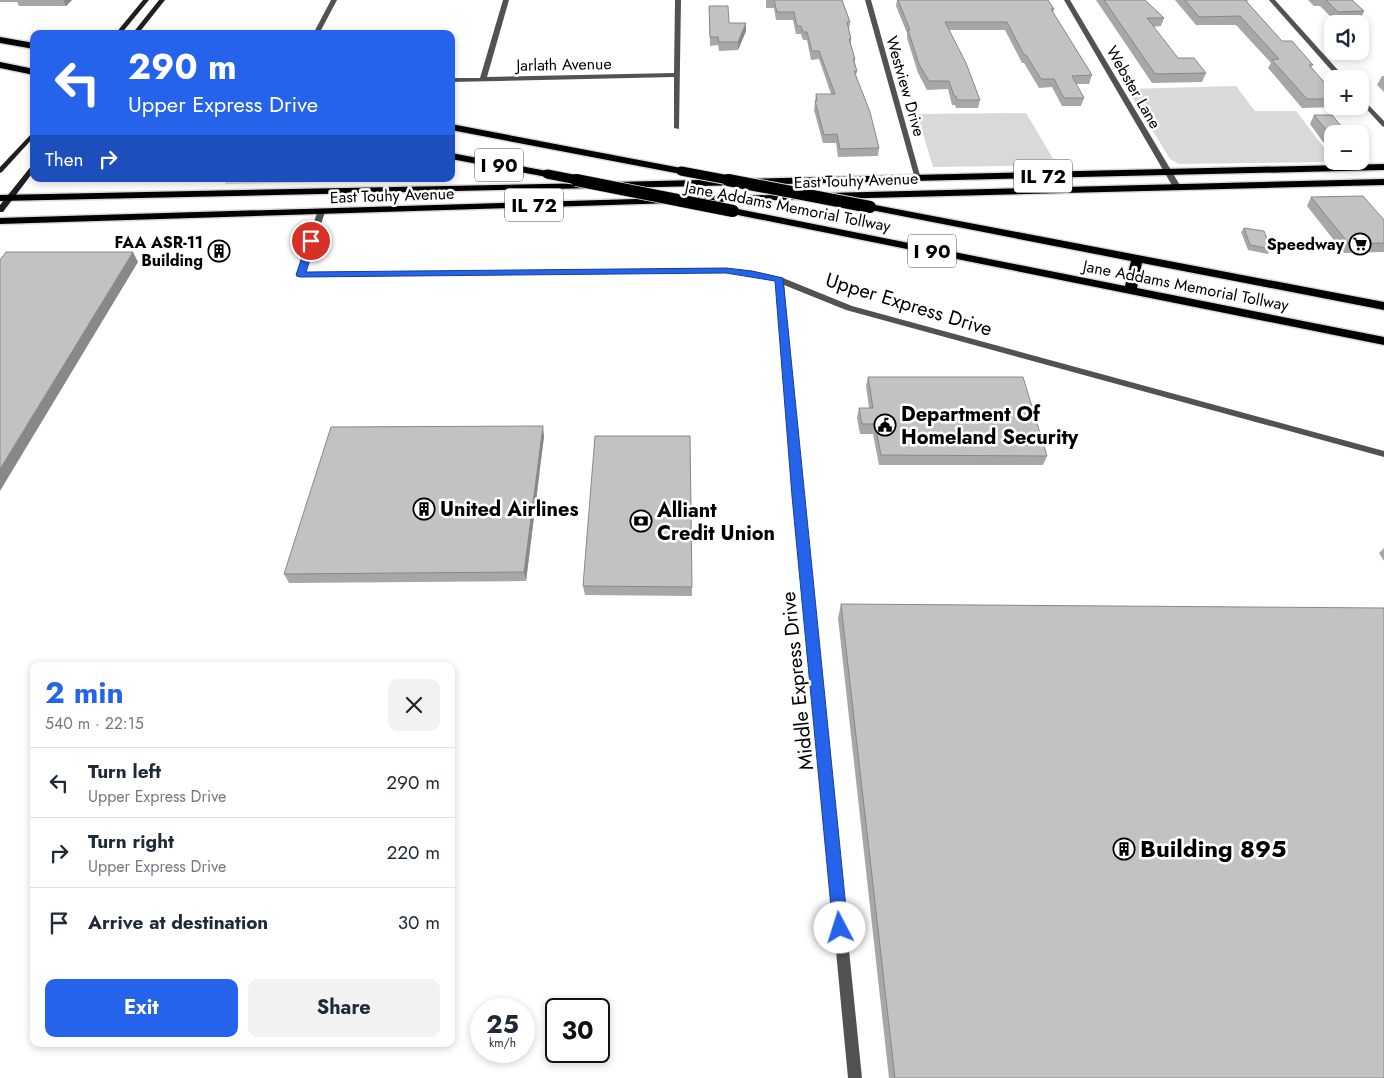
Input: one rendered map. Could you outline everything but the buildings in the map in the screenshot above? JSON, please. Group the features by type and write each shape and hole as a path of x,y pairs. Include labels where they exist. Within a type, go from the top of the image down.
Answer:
{"highway":[{"path":"0,40 30,45"},
{"path":"0,65 30,71"},
{"name":"Jane Addams Memorial Tollway","path":"455,128 1384,306"},
{"name":"Jane Addams Memorial Tollway","path":"455,157 1384,342"},
{"path":"1130,291 1137,259"}],"main road":[{"path":"121,30 146,0"},
{"path":"138,30 162,0"},
{"path":"0,171 30,138"},
{"name":"East Touhy Avenue","path":"5,198 918,179 1168,171 1384,167"},
{"path":"0,210 5,198 30,170"},
{"name":"East Touhy Avenue","path":"0,221 1384,182"}],"street":[{"path":"318,30 334,0"},
{"path":"483,79 506,0"},
{"path":"677,128 678,0"},
{"name":"Westview Drive","path":"868,0 918,179"},
{"name":"Webster Lane","path":"1067,0 1177,187"},
{"path":"1272,0 1335,70"},
{"name":"Jarlath Avenue","path":"455,80 678,75"},
{"path":"1369,108 1384,125"},
{"name":"Upper Express Drive","path":"321,212 300,275 726,270 752,273 780,280 849,308 1384,454"},
{"name":"Middle Express Drive","path":"780,280 798,496 855,1078"}],"shaded area":[{"path":"1236,86 1255,111 1296,111 1324,148 1324,162 1179,164 1170,159 1127,89"},
{"path":"1026,113 1057,165 933,167 917,114"},
{"path":"226,182 327,182 225,184"}],"place":[{"name":"Speedway","path":"1360,244"},
{"name":"FAA ASR-11 Building","path":"219,251"},
{"name":"Department Of Homeland Security","path":"885,425"},
{"name":"United Airlines","path":"424,509"},
{"name":"Alliant Credit Union","path":"641,521"},
{"name":"Building 895","path":"1124,849"}],"route":[{"path":"311,241 300,275 726,270 752,273 780,280 798,496 840,928"}]}
